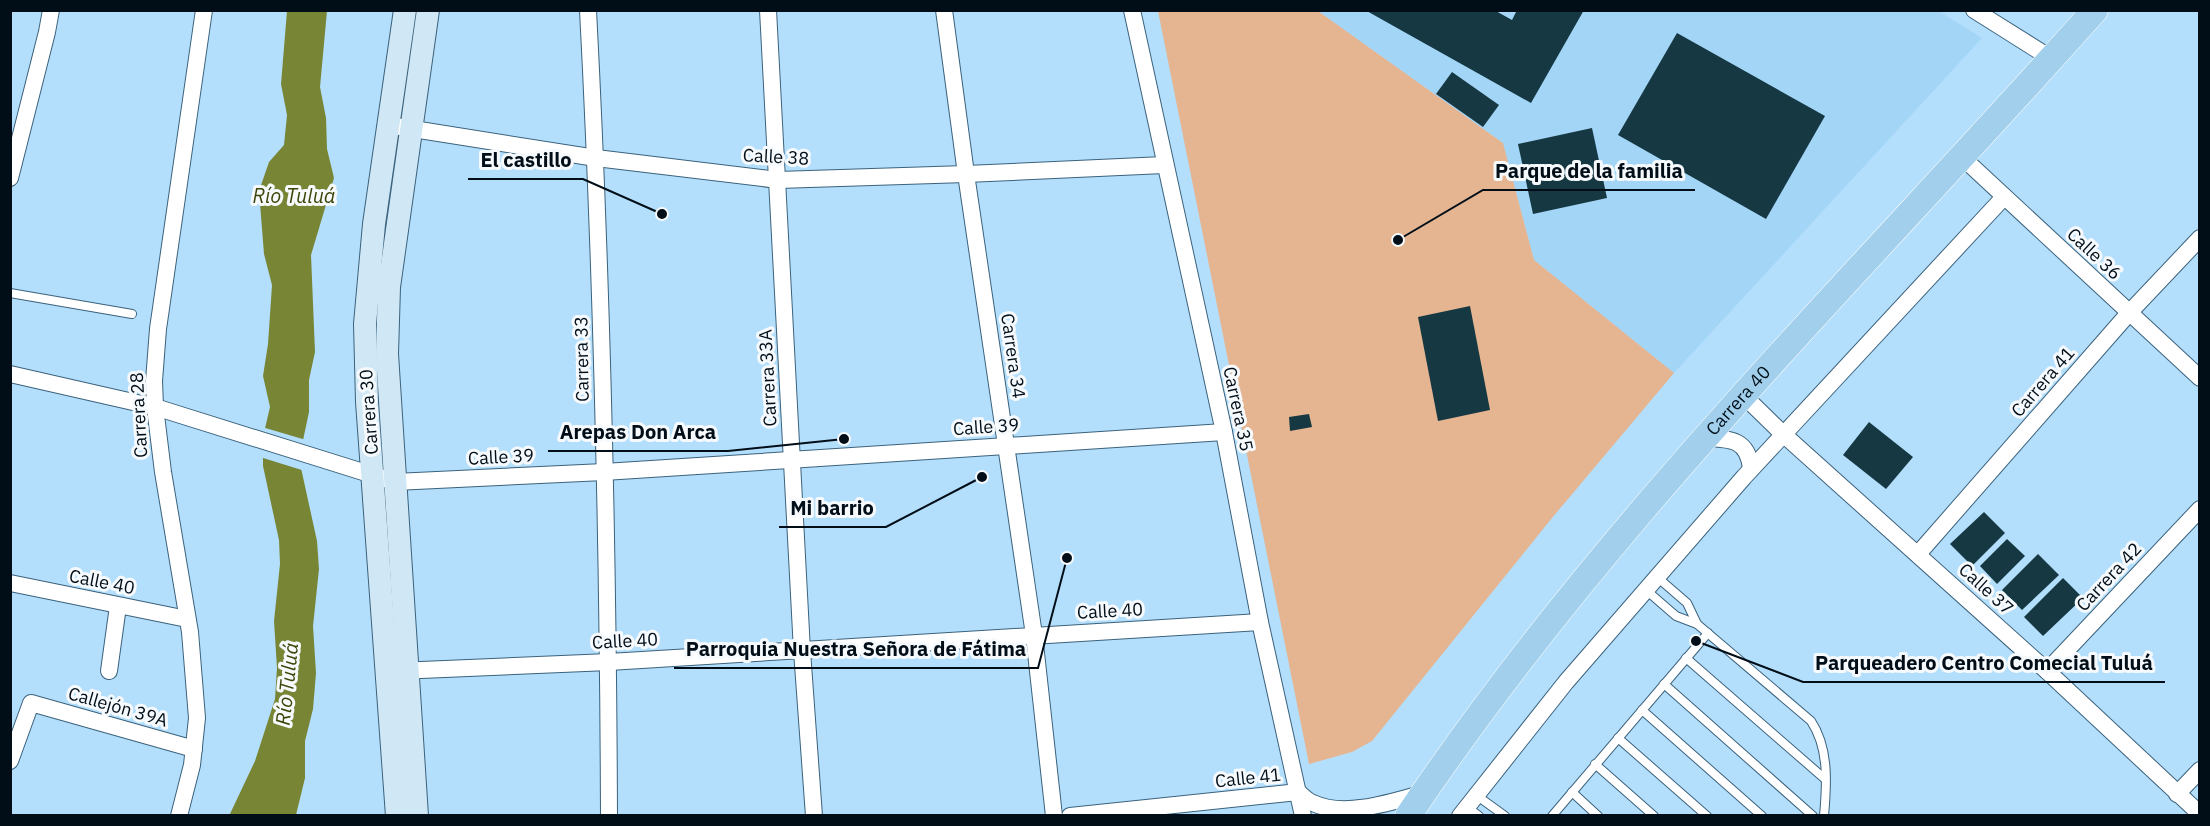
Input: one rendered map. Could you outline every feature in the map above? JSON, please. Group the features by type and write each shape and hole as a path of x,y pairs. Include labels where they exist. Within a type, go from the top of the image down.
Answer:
{"main road":[{"name":"Carrera 30","path":"385,479 367,402 365,324 370,264 405,10"},
{"name":"Carrera 30","path":"397,816 397,671 385,479 387,318 390,276 428,10"},
{"name":"Carrera 40","path":"1408,816 1501,686 1622,535 1705,438 1963,158 2095,10"},
{"name":"Carrera 30","path":"397,671 417,816"}],"street":[{"path":"10,178 51,10"},
{"name":"Carrera 28","path":"179,816 194,748 197,718 196,682 155,407 158,329 204,10"},
{"name":"Carrera 33","path":"588,10 596,159 609,662 609,816"},
{"name":"Carrera 33A","path":"768,10 802,651 814,816"},
{"name":"Carrera 34","path":"945,10 966,174 1034,635 1054,816"},
{"name":"Carrera 35","path":"1132,10 1224,432 1260,622 1303,816"},
{"path":"1974,10 2052,59"},
{"name":"Calle 38","path":"388,125 596,159 778,180 1164,165"},
{"name":"Calle 36","path":"1963,158 2199,378"},
{"path":"1470,808 1566,682 1751,469 2004,197"},
{"name":"Carrera 41","path":"1918,554 2129,313 2199,238"},
{"name":"Calle 39","path":"10,374 155,407 385,479 604,472 792,458 1224,432"},
{"name":"Calle 37","path":"1744,396 1783,434 2047,671 2199,814"},
{"path":"1705,438 1725,439 1745,447 1750,455 1751,469"},
{"name":"Carrera 42","path":"2047,671 2199,509"},
{"name":"Calle 40","path":"10,584 187,619"},
{"path":"109,671 118,606"},
{"name":"Calle 40","path":"397,671 609,662 1260,622"},
{"name":"Callejón 39A","path":"10,761 31,703 194,748"},
{"path":"2177,794 2199,770"},
{"name":"Calle 41","path":"1070,816 1183,810 1298,792 1313,803 1336,809 1380,805 1424,793"}],"lane":[{"path":"10,293 132,314"},
{"path":"1657,577 1687,603 1697,624"},
{"path":"1646,590 1676,616 1697,624 1811,721 1820,735 1825,750 1824,816"},
{"path":"1552,816 1708,633"},
{"path":"1686,658 1825,779"},
{"path":"1664,684 1814,816"},
{"path":"1642,710 1762,816"},
{"path":"1618,738 1707,816"},
{"path":"1595,764 1654,816"},
{"path":"1572,792 1599,816"},
{"path":"1470,808 1505,816"}],"shaded area":[{"path":"1937,10 1982,38 1674,373 1534,260 1503,143 1318,11"},
{"path":"1158,11 1318,11 1503,143 1534,260 1674,373 1552,518 1372,741 1352,752 1309,764"}],"water":[{"name":"Río Tuluá","path":"287,11 327,11 320,87 326,118 327,149 334,178 311,255 315,352 309,380 309,412 302,445 301,468 317,541 319,569 313,626 316,673 313,709 305,741 305,778 296,815 229,816 255,761 275,699 277,668 274,621 280,564 279,540 263,466 263,437 270,407 263,376 268,344 272,285 264,254 259,191 269,162 284,145 287,115 281,84"}],"pier":[{"path":"262,427 306,440 305,471 260,457"}],"building":[{"path":"1365,10 1494,10 1512,20 1517,10 1584,10 1531,103"},
{"path":"1677,33 1825,116 1766,219 1618,135"},
{"path":"1452,72 1499,105 1483,127 1436,94"},
{"path":"1592,128 1607,198 1533,214 1518,144"},
{"path":"1470,306 1490,410 1438,421 1418,317"},
{"path":"1309,414 1312,427 1290,431 1289,417"},
{"path":"1869,422 1913,457 1886,489 1843,455"},
{"path":"1984,512 2005,533 1972,566 1950,544"},
{"path":"2007,539 2025,556 1997,584 1980,566"},
{"path":"2038,554 2059,575 2022,610 2002,590"},
{"path":"2063,578 2083,598 2043,636 2024,617"}],"place":[{"name":"El castillo","path":"662,214"},
{"name":"Parque de la familia","path":"1398,240"},
{"name":"Arepas Don Arca","path":"844,439"},
{"name":"Mi barrio","path":"982,477"},
{"name":"Parroquia Nuestra Señora de Fátima","path":"1067,558"},
{"name":"Parqueadero Centro Comecial Tuluá","path":"1696,641"}]}
